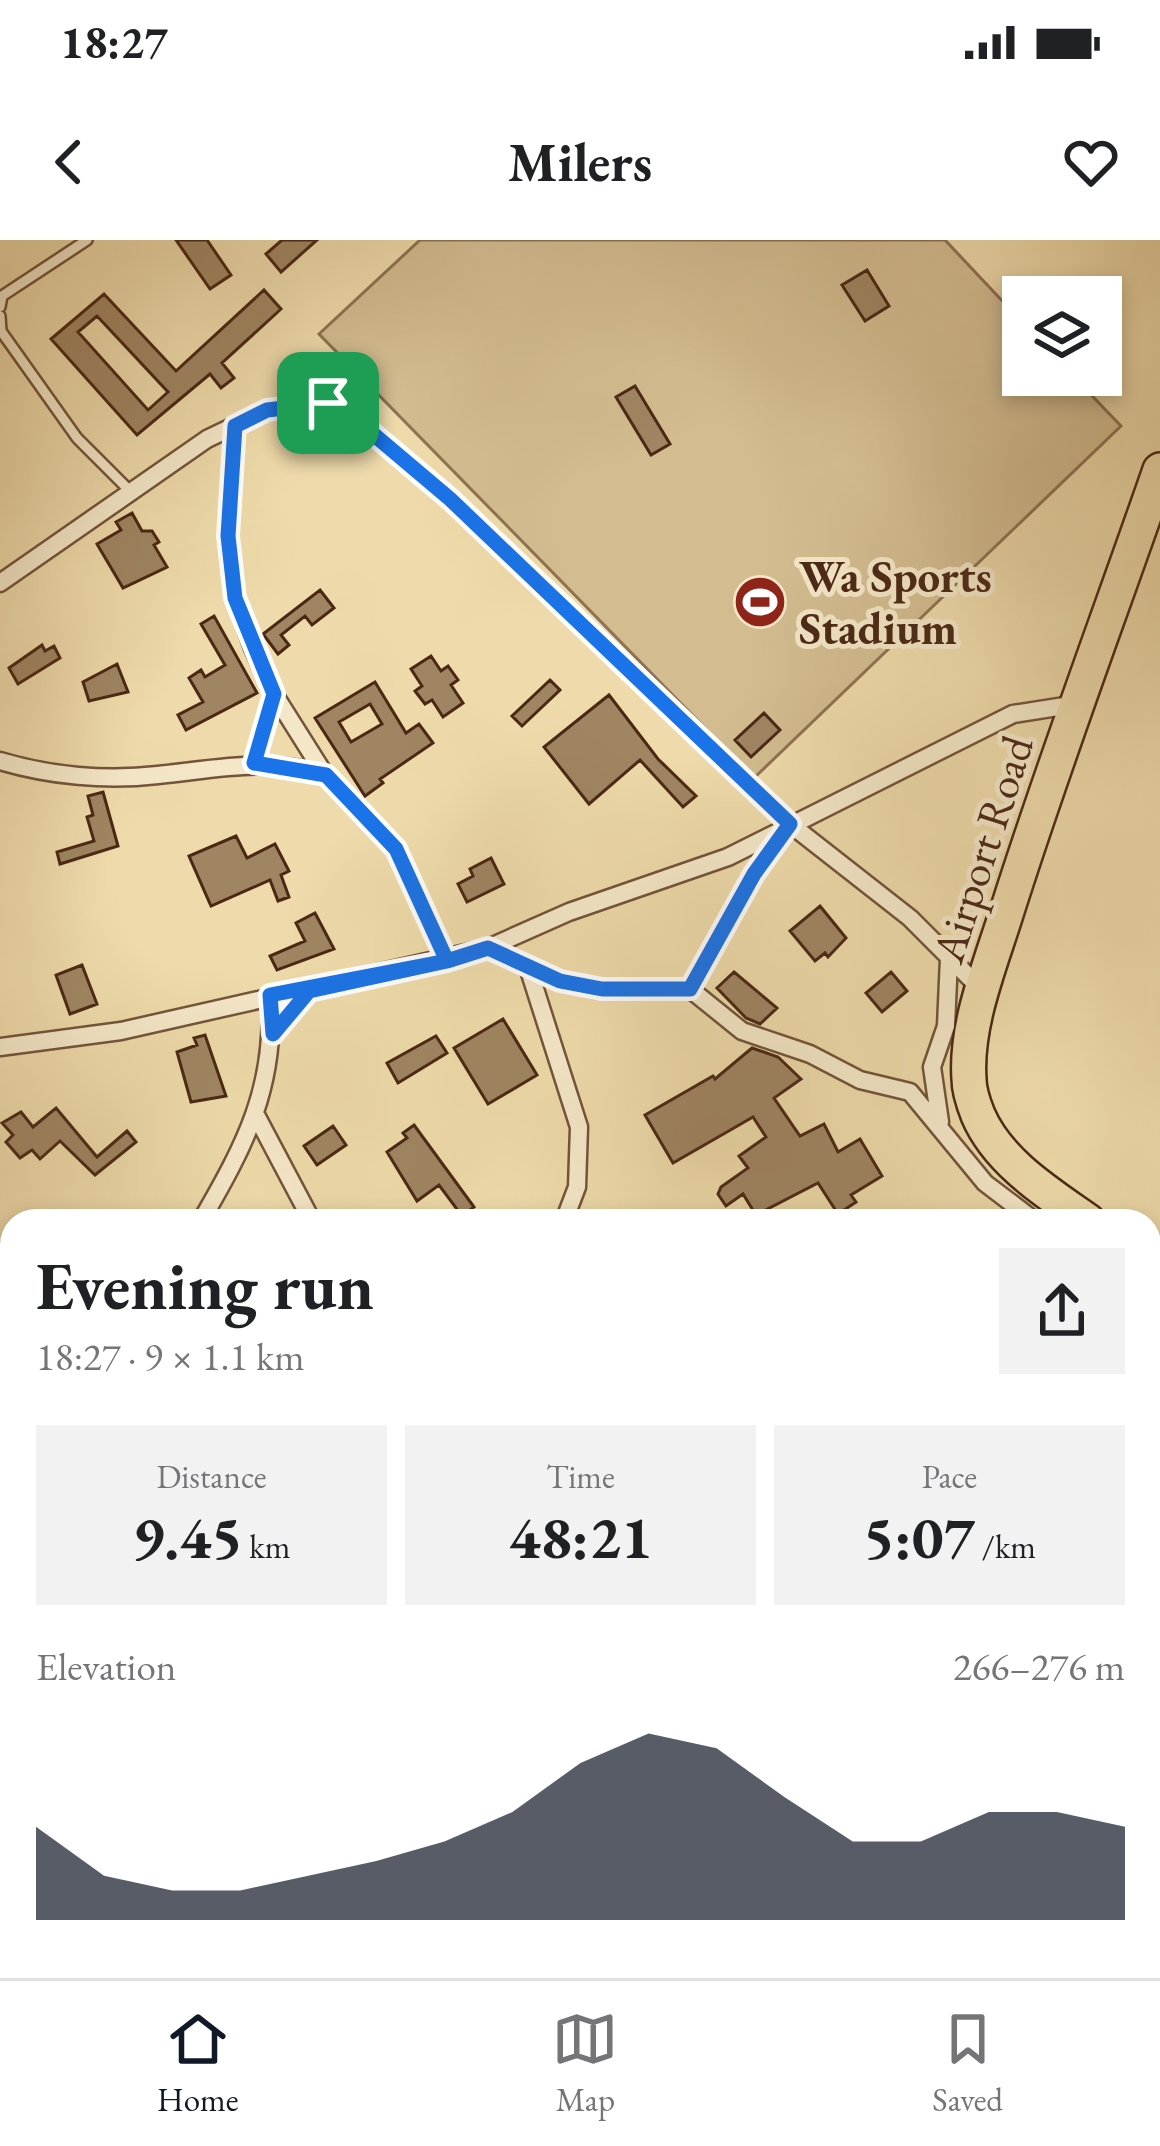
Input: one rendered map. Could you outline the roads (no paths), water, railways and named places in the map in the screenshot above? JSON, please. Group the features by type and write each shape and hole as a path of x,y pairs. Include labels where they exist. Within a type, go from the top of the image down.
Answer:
{"highway":[{"name":"Airport Road","path":"1072,1209 999,1148 978,1115 969,1080 982,991 1160,470"}],"street":[{"path":"0,583 235,426 288,406 310,402 340,406 450,499 790,824 910,918 982,991"},
{"path":"235,426 228,536 235,598 274,694 326,775 396,849 447,961"},
{"path":"254,763 274,694"},
{"path":"0,1047 121,1031 270,995 447,961 488,948 569,912 728,856 1012,714 1078,703"},
{"path":"0,761 88,777 156,776 254,763 326,775"},
{"path":"690,989 754,874 790,824"},
{"path":"488,948 560,981 602,989 690,989 742,1031 810,1054 860,1080 910,1093 940,1123 985,1183 1019,1209"},
{"path":"940,1123 932,1067 946,1026 949,958"},
{"path":"528,967 579,1127 577,1187 569,1209"},
{"path":"273,1034 309,991"},
{"path":"207,1209 257,1117 273,1034 270,995"},
{"path":"257,1117 306,1209"}],"lane":[{"path":"87,240 2,296 1,331 76,437 130,492"}],"place":[{"name":"Wa Sports Stadium","path":"760,602"}]}
